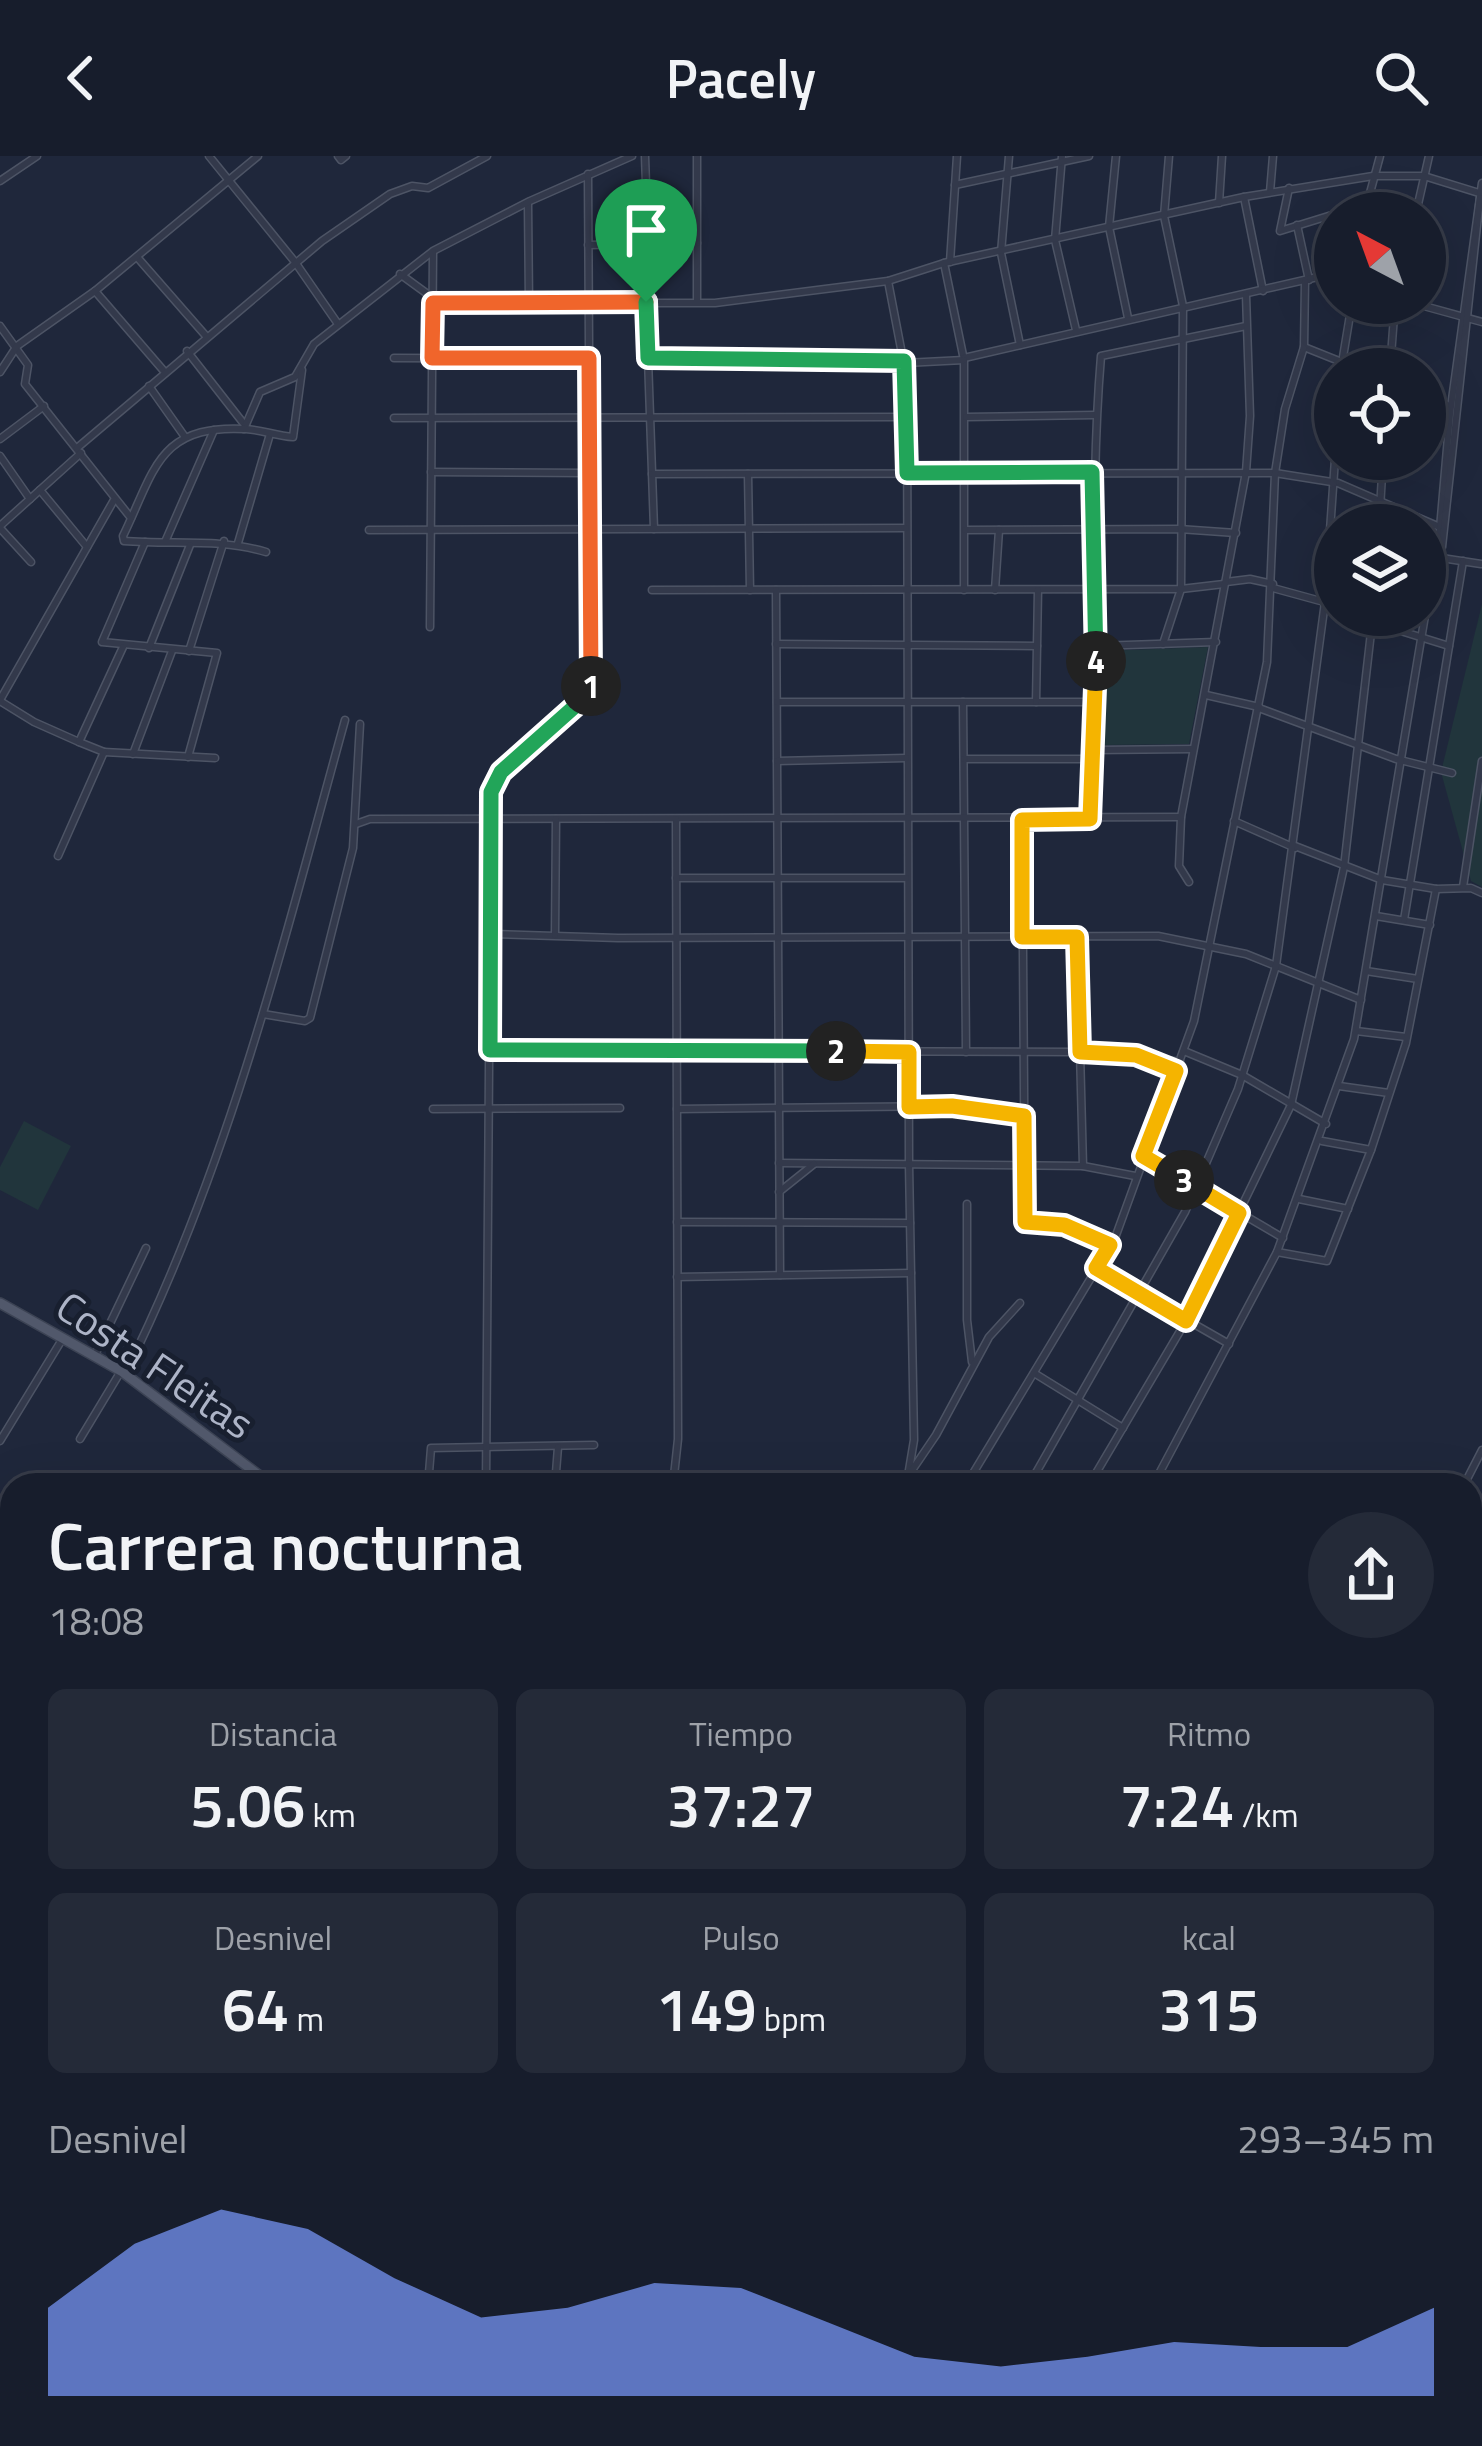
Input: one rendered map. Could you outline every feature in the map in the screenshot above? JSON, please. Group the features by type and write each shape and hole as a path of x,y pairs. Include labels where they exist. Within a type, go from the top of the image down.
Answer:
{"main road":[{"name":"Costa Fleitas","path":"0,1303 123,1372 256,1473"}],"street":[{"path":"0,182 37,156"},
{"path":"208,156 295,262 338,324"},
{"path":"0,368 15,350 95,291 258,156"},
{"path":"31,562 0,526 164,371 295,262 390,194 412,186 428,188 487,156"},
{"path":"646,156 648,244"},
{"path":"697,156 697,303"},
{"path":"957,156 947,263 964,359 964,590"},
{"path":"1009,156 1001,253 1020,344"},
{"path":"955,185 1089,156"},
{"path":"1116,156 1109,227 1128,318"},
{"path":"1163,644 1181,589 1183,305 1163,216 1169,156"},
{"path":"1219,203 1222,156"},
{"path":"1270,192 1274,156"},
{"path":"1370,192 1380,156"},
{"path":"1421,192 1429,156"},
{"path":"244,427 266,386 292,380 312,347 400,274 433,251 625,157"},
{"path":"1062,159 1055,240 1076,331"},
{"path":"486,1473 491,792 501,772 591,692 588,174"},
{"path":"400,274 433,300 697,303 887,281 947,263 1244,197 1373,176 1424,176 1481,195"},
{"path":"1444,504 1482,183"},
{"path":"1289,188 1280,231 1314,221"},
{"path":"1244,197 1263,291"},
{"path":"528,202 529,302"},
{"path":"973,1473 1110,1245 1184,1051 1268,662 1275,473 1285,409 1304,347 1307,281 1297,226"},
{"path":"588,245 697,243"},
{"path":"430,627 433,251"},
{"path":"137,257 206,336"},
{"path":"648,358 964,359 1183,305 1314,279"},
{"path":"887,281 905,362 907,417 914,1440 908,1473"},
{"path":"95,291 164,371"},
{"path":"1189,882 1179,866 1181,817 1246,472 1250,416 1246,295"},
{"path":"646,302 654,529"},
{"path":"1446,313 1482,322"},
{"path":"0,326 28,365 25,384 131,518"},
{"path":"1090,819 1096,702 1092,472 1101,356 1246,326"},
{"path":"1304,347 1314,352"},
{"path":"187,352 244,427"},
{"path":"394,358 589,358"},
{"path":"266,552 224,541 190,544 123,538 159,459 185,437 244,427 294,436 302,366"},
{"path":"149,386 185,437"},
{"path":"1446,405 1454,408"},
{"path":"0,440 44,406"},
{"path":"966,417 1096,415"},
{"path":"394,418 907,417"},
{"path":"165,543 214,430"},
{"path":"238,543 270,434"},
{"path":"0,456 30,500"},
{"path":"431,472 590,472"},
{"path":"652,474 1275,473 1334,482 1387,504"},
{"path":"748,474 750,590"},
{"path":"1380,504 1382,480"},
{"path":"1332,504 1334,482"},
{"path":"40,490 87,547"},
{"path":"115,499 0,701 34,722 104,752 215,758"},
{"path":"369,530 907,528"},
{"path":"965,530 1236,533"},
{"path":"995,590 999,530"},
{"path":"189,651 224,541"},
{"path":"145,542 102,642 217,653 188,757"},
{"path":"149,648 190,544"},
{"path":"1446,556 1481,564"},
{"path":"1404,920 1463,561"},
{"path":"652,590 1181,589 1250,579 1314,599"},
{"path":"776,590 780,1275"},
{"path":"1036,702 1038,590"},
{"path":"1036,1473 1195,1187 1242,1075 1276,966 1321,636"},
{"path":"1096,1473 1186,1321 1291,1105 1344,867 1370,636"},
{"path":"1414,636 1449,646"},
{"path":"1159,1473 1277,1252 1340,1086 1356,1031 1423,636"},
{"path":"1096,646 1216,642"},
{"path":"776,644 1037,646"},
{"path":"79,742 123,646"},
{"path":"133,754 172,650"},
{"path":"1206,695 1259,707 1402,761 1451,773"},
{"path":"777,702 1096,702"},
{"path":"963,702 966,1052"},
{"path":"80,1439 123,1372 177,1262 263,1014 345,720"},
{"path":"263,1014 310,1018 356,824 360,724"},
{"path":"964,759 1194,749"},
{"path":"58,856 104,752"},
{"path":"777,760 908,758"},
{"path":"1463,889 1482,760"},
{"path":"356,824 370,819 1181,817"},
{"path":"555,935 556,819"},
{"path":"674,1473 676,819"},
{"path":"1022,820 1025,1222 1064,1225 1110,1245"},
{"path":"1234,821 1382,880 1482,893"},
{"path":"676,878 908,878"},
{"path":"1277,1252 1327,1261 1371,1150 1407,1037 1436,890"},
{"path":"1376,916 1430,925"},
{"path":"490,934 1158,936 1276,966 1361,1000"},
{"path":"1077,937 1083,1166"},
{"path":"1366,971 1418,980"},
{"path":"1356,1031 1407,1037"},
{"path":"490,1050 1080,1052 1140,1056 1178,1066"},
{"path":"1184,1051 1242,1075 1326,1124"},
{"path":"1340,1086 1389,1093"},
{"path":"676,1109 952,1106 1024,1116"},
{"path":"433,1109 620,1108"},
{"path":"1320,1141 1371,1150"},
{"path":"1143,1156 1283,1238"},
{"path":"779,1163 1083,1166 1136,1177"},
{"path":"779,1192 814,1164"},
{"path":"1298,1199 1348,1209"},
{"path":"967,1204 967,1320 973,1367"},
{"path":"677,1222 910,1223"},
{"path":"94,1355 146,1248"},
{"path":"1096,1268 1229,1344"},
{"path":"677,1276 911,1273"},
{"path":"910,1473 1000,1321 1020,1303"},
{"path":"0,1442 63,1338"},
{"path":"1034,1373 1124,1428"},
{"path":"429,1473 431,1448 594,1445"},
{"path":"556,1473 558,1446"}],"shaded area":[{"path":"1482,604 1482,887 1471,881 1441,772"},
{"path":"1208,647 1189,744 1101,745 1101,651"},
{"path":"24,1121 71,1146 38,1210 0,1190 0,1167"}],"route":[{"path":"646,302 648,358 904,361 907,473 1092,472 1096,646 1090,819 1022,820 1022,937 1077,937 1080,1052 1136,1055 1176,1071 1143,1156 1239,1213 1186,1321 1096,1268 1110,1245 1064,1225 1025,1222 1024,1116 952,1106 909,1107 909,1052 490,1050 491,792 501,772 591,692 589,358 432,358 433,303 646,302"}]}
